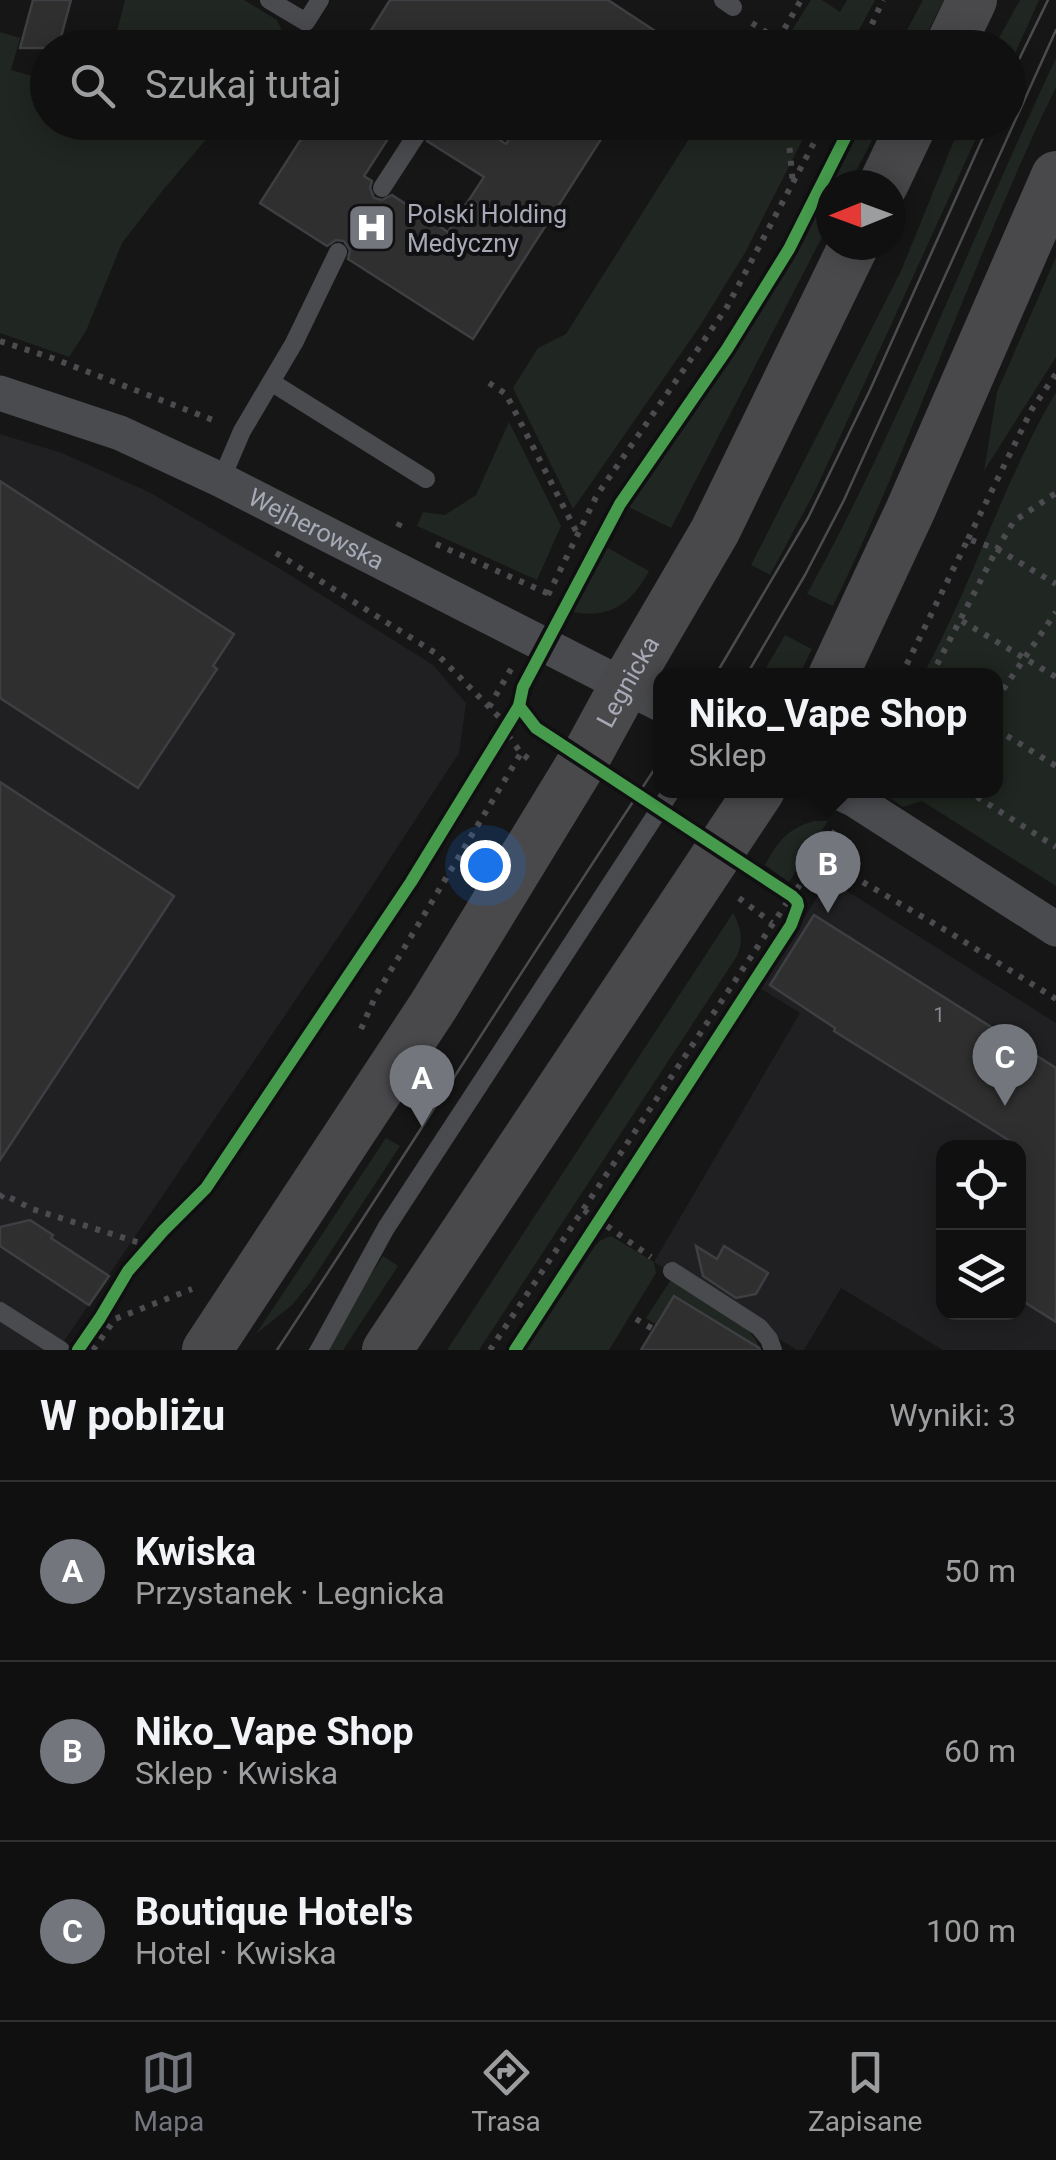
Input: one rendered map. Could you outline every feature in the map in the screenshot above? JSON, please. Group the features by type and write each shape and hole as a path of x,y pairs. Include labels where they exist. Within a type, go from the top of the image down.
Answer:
{"main road":[{"path":"958,30 972,0"},
{"path":"890,170 904,140"},
{"path":"837,668 910,511 1056,176"},
{"name":"Legnicka","path":"654,668 715,531 847,260"},
{"name":"Legnicka","path":"207,1350 434,1005 568,786 642,694 653,669"},
{"path":"388,1350 755,798"}],"street":[{"name":"Wejherowska","path":"0,393 120,434 221,480 642,694"},
{"path":"839,804 855,800 1056,929"}],"lane":[{"path":"270,0 306,22 320,0"},
{"path":"382,188 412,140"},
{"path":"221,480 242,431 294,343 338,252"},
{"path":"271,382 426,479"},
{"path":"319,1350 386,1228 667,798"},
{"path":"672,1271 759,1327 773,1350"},
{"path":"0,1310 78,1349"}],"path":[{"path":"784,30 801,0"},
{"path":"870,30 883,0"},
{"path":"789,140 794,185"},
{"path":"543,604 597,495 726,307 816,140"},
{"path":"905,668 1032,408 1056,374"},
{"path":"488,383 506,394 578,535"},
{"path":"935,668 1014,521 1056,493"},
{"path":"398,527 403,516"},
{"path":"968,538 997,549 1056,584"},
{"path":"268,548 437,654 489,707 521,754 530,760"},
{"path":"1003,690 1056,612"},
{"path":"962,620 1056,677"},
{"path":"489,707 516,660"},
{"path":"496,741 515,712"},
{"path":"1003,732 1056,766"},
{"path":"356,1042 376,996 521,754"},
{"path":"979,798 1056,847"},
{"path":"796,889 818,856 839,804"},
{"path":"818,856 1056,999"},
{"path":"490,1350 772,924 798,901 780,887"},
{"path":"738,897 772,924"},
{"path":"0,1198 3,1194 32,1209 153,1242 139,1258"},
{"path":"584,1210 672,1271"},
{"path":"78,1349 115,1319 200,1286"},
{"path":"78,1349 110,1302"},
{"path":"636,1319 654,1330"}],"shaded area":[{"path":"125,0 244,0 277,20 282,30 117,30"},
{"path":"811,0 822,0 840,12 847,0 875,0 859,30 792,30"},
{"path":"923,0 944,0 929,30 907,30"},
{"path":"1020,0 1039,0 1026,30 1003,30"},
{"path":"0,32 20,38 11,70 30,75 30,140 206,140 122,243 86,331 69,357 0,333"},
{"path":"1056,58 1056,87 833,606 807,594 874,462 1018,140 1026,140 1026,123"},
{"path":"688,140 802,140 746,251 700,326 573,509 513,388 538,348 566,334"},
{"path":"852,140 872,140 857,170 837,170"},
{"path":"954,140 975,140 814,493 770,575 751,565 901,271"},
{"path":"816,212 816,249 671,528 627,506 729,358 798,248"},
{"path":"1056,257 1056,357 984,471 997,392"},
{"path":"1056,392 1056,886 922,801 903,807 890,798 1003,798 1003,668 926,668"},
{"path":"509,422 561,526 537,580 417,526 423,512 445,515 476,495"},
{"path":"0,434 62,453 149,492 433,665 466,703 459,753 58,1350 0,1350"},
{"path":"606,547 649,571 627,600 609,611 573,612"},
{"path":"785,635 812,649 802,668 766,668"},
{"path":"814,821 828,821 789,882 765,865 784,837"},
{"path":"828,879 1056,1023 1056,1350 943,1350 841,1288 804,1350 797,1350 654,1262 800,1013 761,989"},
{"path":"733,913 741,934 737,956 479,1350 447,1350"},
{"path":"386,1138 400,1146 310,1283 292,1305 256,1334"},
{"path":"611,1236 654,1262 656,1273 609,1350 526,1350 595,1246"},
{"path":"383,1256 398,1266 343,1350 328,1350 347,1312"},
{"path":"678,1280 736,1317 761,1350 733,1350 741,1336 674,1295 655,1324 646,1318 670,1281"}],"building":[{"path":"33,0 71,0 63,30 30,30 30,48 20,48"},
{"path":"390,0 608,0 654,30 371,30"},
{"name":"Polski Holding Medyczny","path":"300,140 387,140 364,176 372,181 374,198 382,200 392,195 448,232 484,177 427,140 500,140 506,144 509,140 600,140 473,339 348,259 350,250 344,241 336,240 327,246 260,203"},
{"path":"0,481 234,634 213,666 217,669 138,788 0,698"},
{"path":"0,782 174,896 0,1160"},
{"path":"814,915 1056,1068 1056,1322 1026,1303 1026,1140 1008,1140 834,1031 835,1028 770,985"},
{"path":"30,1220 109,1276 89,1305 0,1246 0,1227"},
{"path":"696,1246 717,1259 724,1246 768,1273 756,1294 736,1298 703,1276"},
{"path":"674,1296 759,1348 760,1350 641,1350"}],"tram line":[{"path":"1026,45 1048,0"},
{"path":"1026,97 1056,30"},
{"path":"720,668 808,518 982,140"},
{"path":"751,668 844,500 1006,140"},
{"path":"277,1350 653,772"},
{"path":"310,1350 667,798"}],"cycle path":[{"path":"78,1350 128,1271 206,1188 411,882 519,706 523,687 620,504 727,349 789,249 844,140"},
{"path":"515,1350 791,925 798,906 792,896 536,728 519,706"}],"place":[{"name":"Polski Holding Medyczny","path":"372,228"},
{"name":"Niko_Vape Shop","path":"828,913"},
{"name":"Boutique Hotel's","path":"1005,1106"},
{"name":"Kwiska","path":"422,1127"}]}
